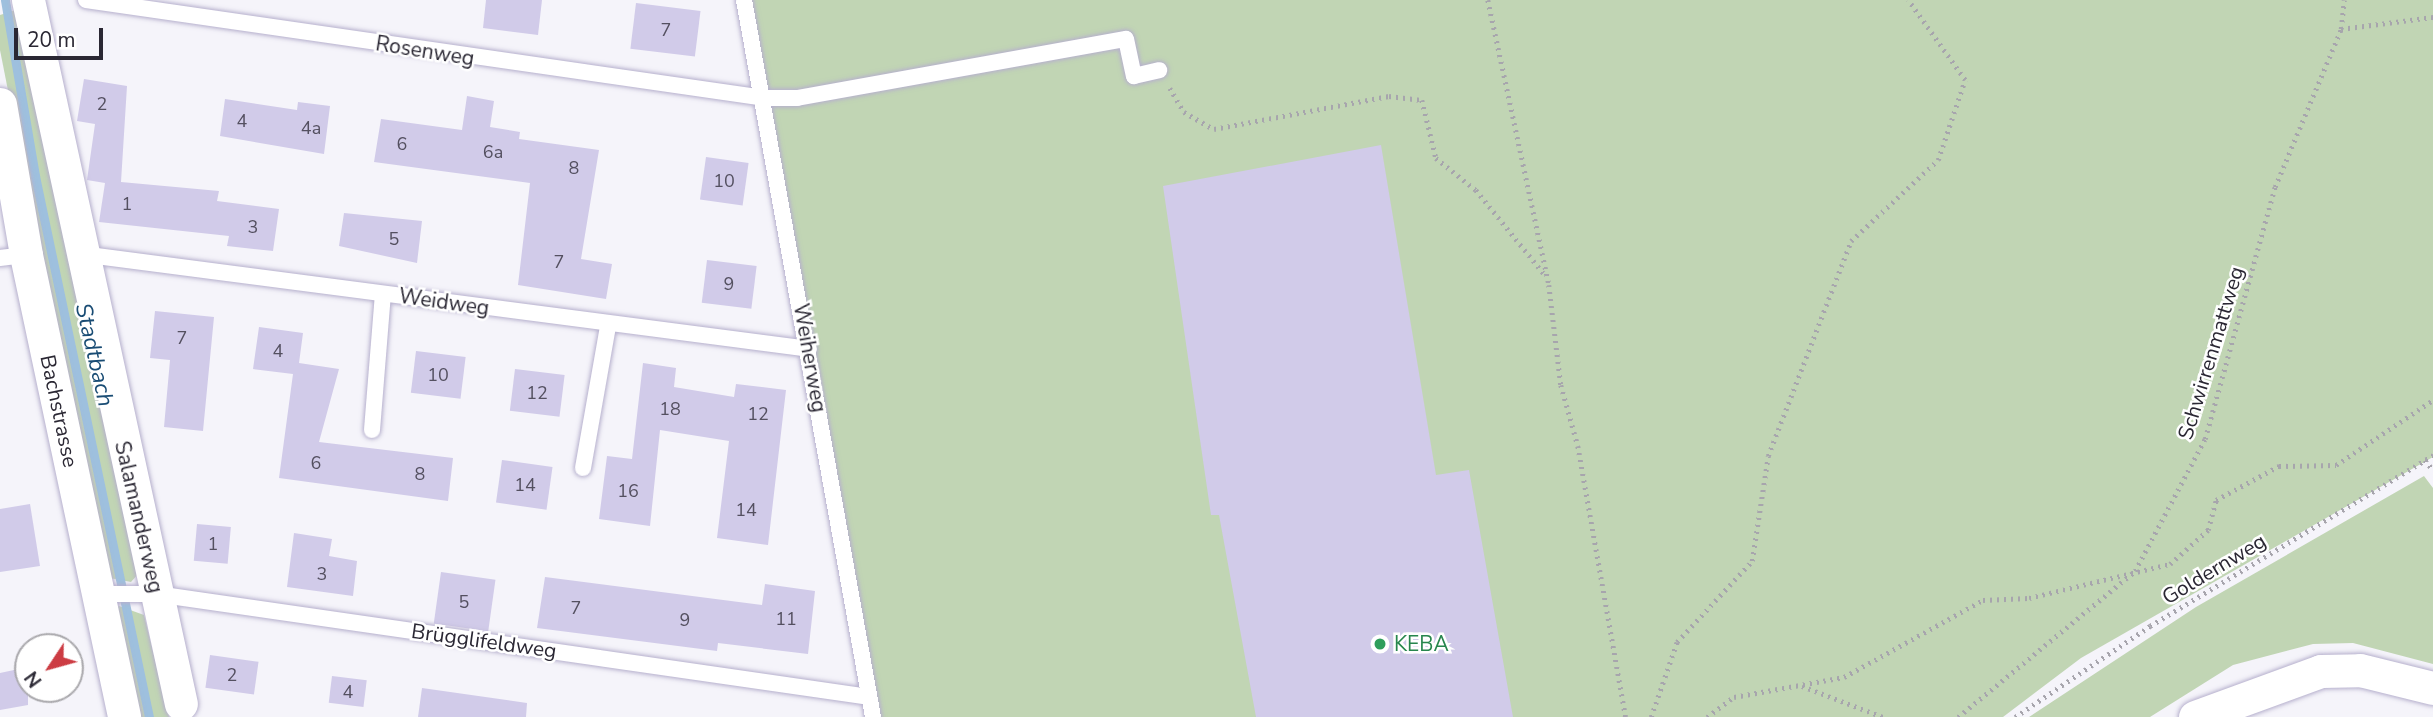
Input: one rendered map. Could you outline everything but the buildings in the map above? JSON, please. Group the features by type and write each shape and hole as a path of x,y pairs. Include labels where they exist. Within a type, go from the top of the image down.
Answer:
{"street":[{"name":"Salamanderweg","path":"28,0 150,593 181,704"},
{"name":"Bachstrasse","path":"0,104 13,256 102,593 124,717"},
{"path":"2195,717 2321,671 2360,670 2433,688"}],"lane":[{"name":"Rosenweg","path":"86,0 764,98 797,98 1126,39 1133,76 1159,70"},
{"name":"Weiherweg","path":"744,0 764,98 873,717"},
{"name":"Weidweg","path":"79,253 608,326 809,349"},
{"path":"372,430 383,293"},
{"path":"583,468 608,326"},
{"name":"Brügglifeldweg","path":"102,593 150,593 869,697"}],"path":[{"path":"1488,0 1546,276 1626,717"},
{"path":"1651,717 1677,642 1752,561 1768,456 1851,241 1938,160 1965,80 1908,0"},
{"name":"Schwirrenmattweg","path":"1958,717 2135,571 2205,439 2276,187 2341,29 2343,0"},
{"path":"2341,29 2433,17"},
{"path":"1159,70 1184,112 1214,129 1389,96 1422,100 1436,158 1476,190 1546,276"},
{"path":"1707,717 1734,697 1844,677 1983,600 2029,598 2170,564 2208,530 2216,500 2278,466 2336,465 2433,400"},
{"name":"Goldernweg","path":"2015,717 2150,626 2433,455"},
{"path":"2425,460 2433,470"},
{"path":"1801,685 1883,717"}],"green space":[{"path":"744,0 2433,0 2433,457 2081,658 2003,717 873,717"},
{"path":"19,9 139,573 131,582 104,577 0,50 0,15"},
{"path":"2424,476 2433,488 2433,664 2353,643 2313,644 2233,665 2150,717 2029,717 2196,607"},
{"path":"119,606 144,615 169,717 132,717 111,616"}],"waterway":[{"name":"Stadtbach","path":"5,0 35,176 149,717"}],"place":[{"name":"KEBA","path":"1380,644"}]}
